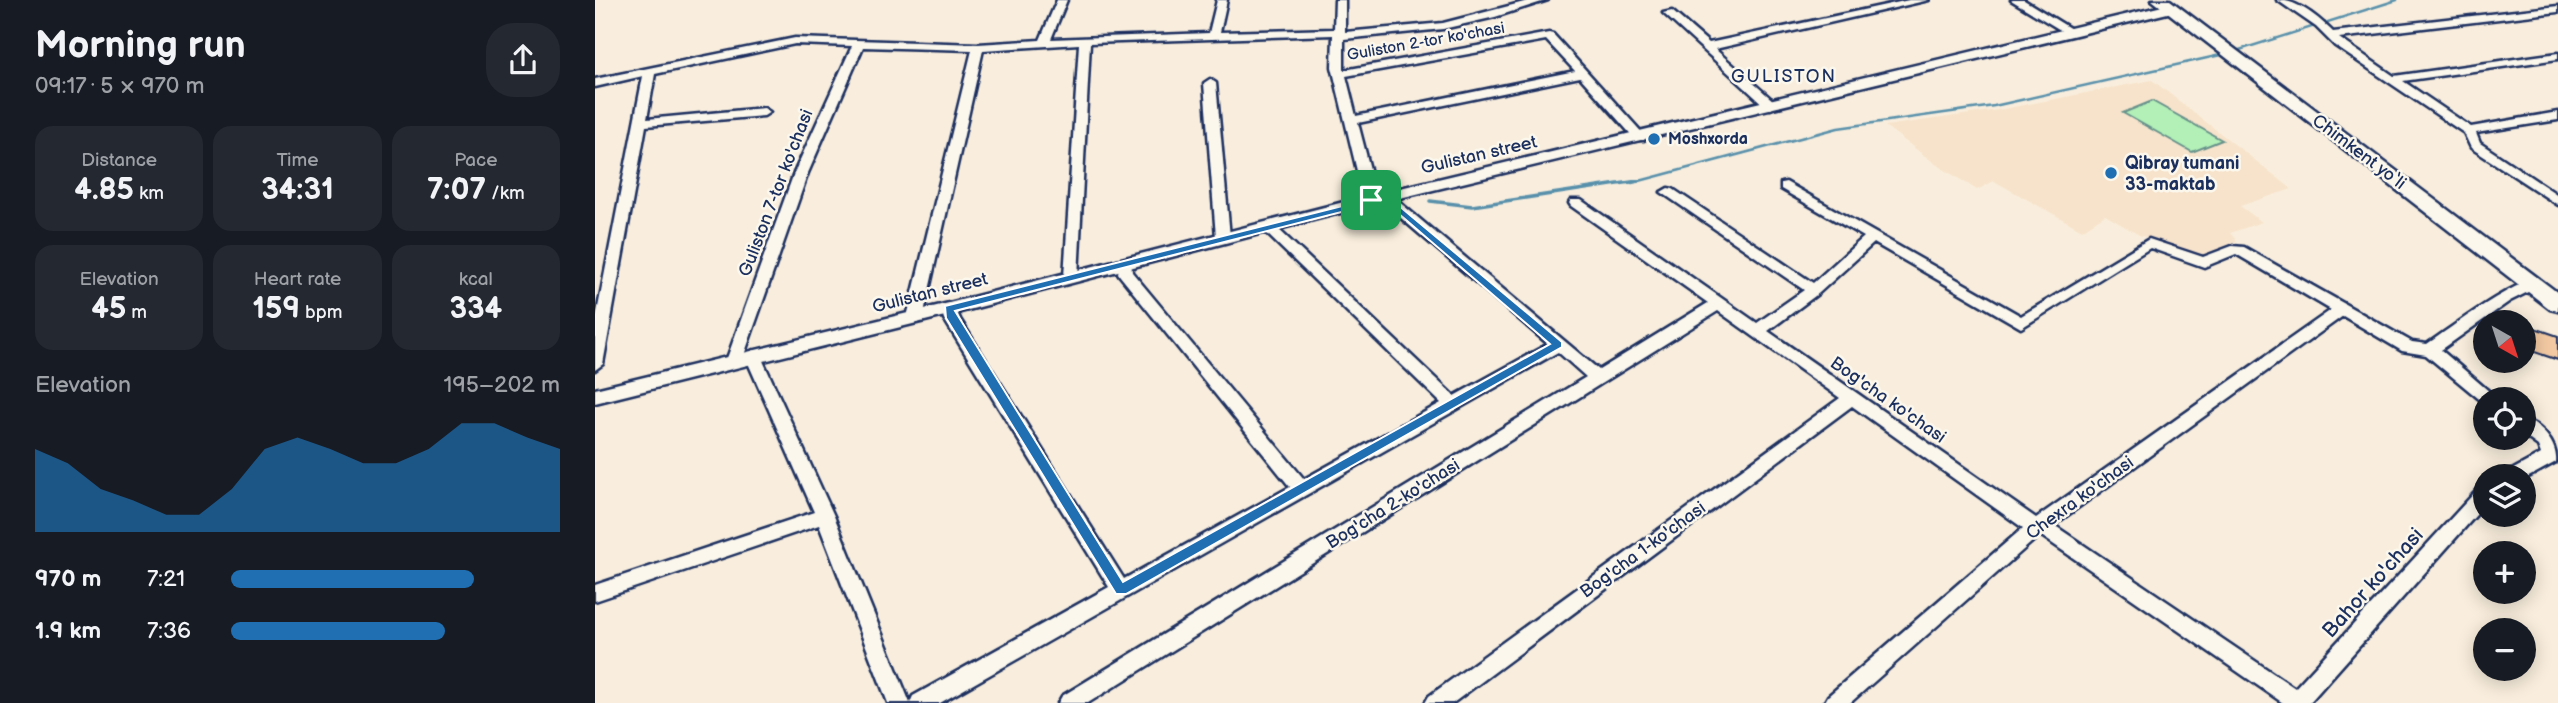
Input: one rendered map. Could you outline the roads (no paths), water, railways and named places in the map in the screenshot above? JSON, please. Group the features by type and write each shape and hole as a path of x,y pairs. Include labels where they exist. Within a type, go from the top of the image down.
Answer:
{"highway":[{"name":"Chimkent yo‘li","path":"2165,4 2558,304"}],"main road":[{"name":"Gulistan street","path":"595,396 949,309 1223,237 2071,32 2165,4"}],"street":[{"path":"1044,43 1062,0"},
{"path":"1214,35 1223,0"},
{"path":"1340,0 1340,74 1352,121 1379,199 1598,377"},
{"path":"595,83 795,41 978,47 1214,35 1397,35 1462,24 1543,0"},
{"path":"1707,47 1924,0"},
{"path":"2017,0 2071,32"},
{"path":"2282,0 2320,25 2329,36 2469,131 2475,145 2555,196"},
{"path":"2329,36 2558,9"},
{"path":"1668,13 1771,105"},
{"name":"Guliston 2-tor ko'chasi","path":"1340,74 1549,36 1640,137"},
{"path":"1071,278 1086,40"},
{"name":"Guliston 7-tor ko'chasi","path":"734,360 801,173 859,42"},
{"path":"915,317 978,47"},
{"path":"2394,79 2558,56"},
{"path":"595,364 650,72"},
{"path":"1352,121 1584,73"},
{"path":"1210,83 1223,237"},
{"path":"641,123 764,112"},
{"path":"2469,131 2558,116"},
{"path":"1786,186 2021,323 2149,243 2204,262 2232,250 2239,250 2340,311 2407,347 2430,350 2475,387"},
{"path":"1668,192 1814,290"},
{"name":"Bog'cha ko'chasi","path":"1576,203 1716,305 2296,702"},
{"path":"1269,228 1453,405"},
{"path":"1757,331 1814,290 1873,237"},
{"path":"1126,263 1125,273 1302,489"},
{"path":"2430,350 2505,298 2533,284"},
{"name":"Bog'cha 2-ko'chasi","path":"1069,703 1716,305"},
{"path":"949,309 952,318 1121,590"},
{"name":"Chexra ko'chasi","path":"1835,703 2039,527 2340,311"},
{"path":"920,703 1558,345"},
{"path":"753,356 825,516 899,703"},
{"name":"Bog'cha 1-ko'chasi","path":"1436,703 1851,398"},
{"path":"2533,464 2553,450 2536,436"},
{"name":"Bahor ko'chasi","path":"2296,702 2473,506"},
{"path":"595,593 825,516"}],"waterway":[{"path":"2233,52 2397,0"},
{"path":"1632,183 1838,128 1994,106 2225,54"},
{"path":"1430,201 1472,206 1638,181"}],"place":[{"name":"Moshxorda","path":"1654,139"},
{"name":"Qibray tumani 33-maktab","path":"2111,173"}],"district":[{"name":"GULISTON","path":"1784,76"}]}
